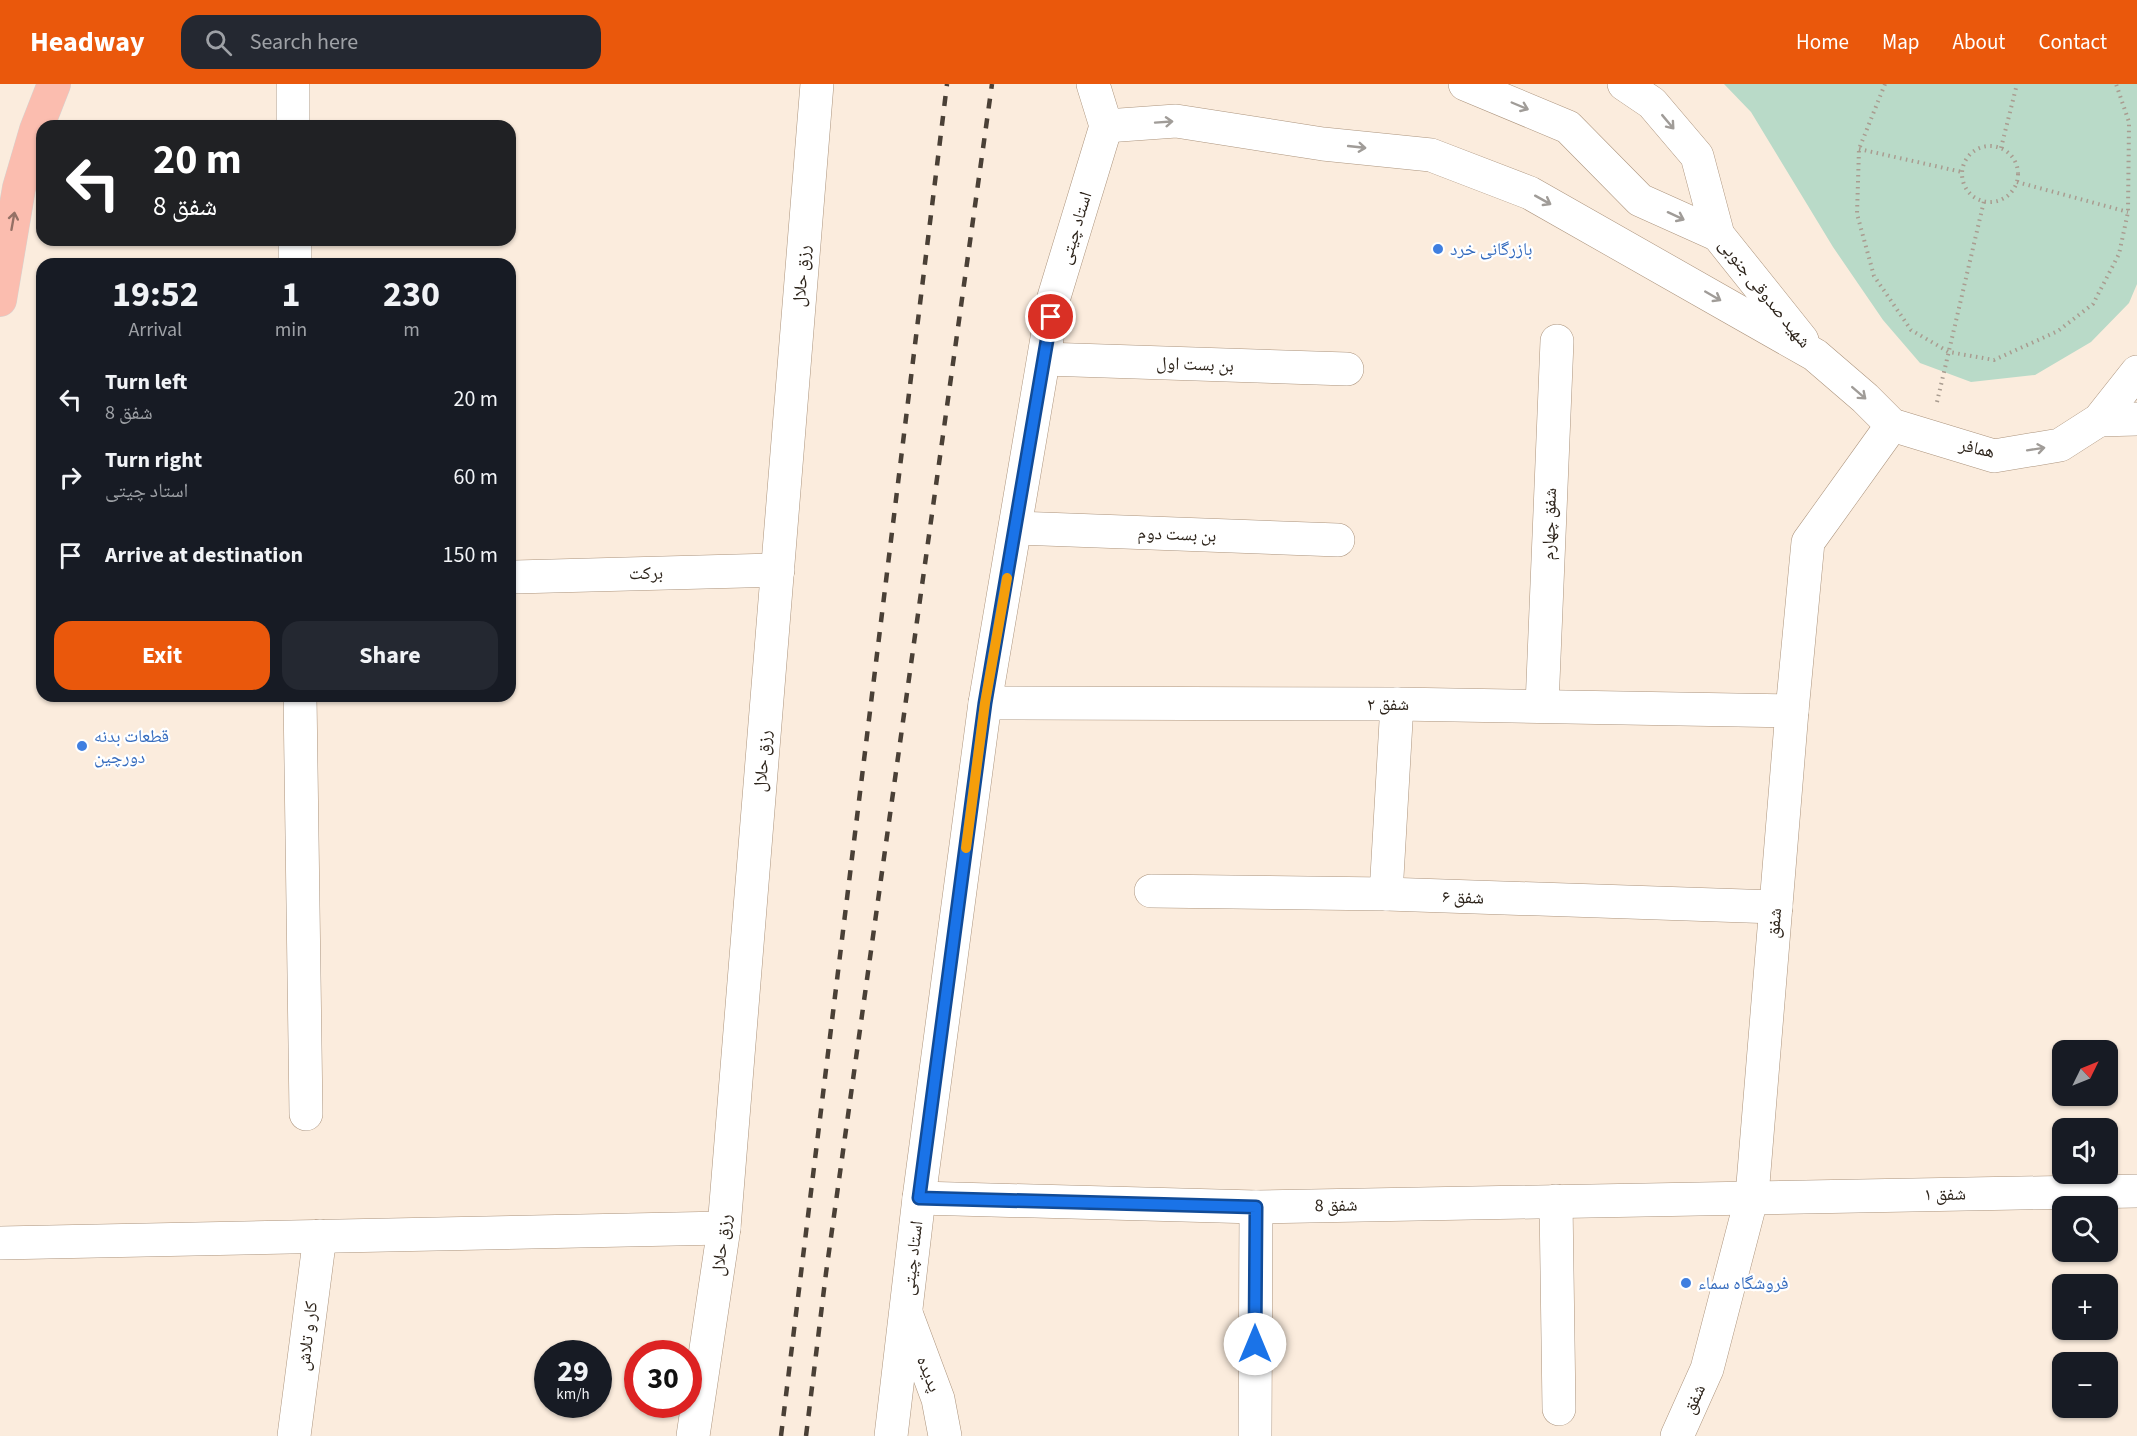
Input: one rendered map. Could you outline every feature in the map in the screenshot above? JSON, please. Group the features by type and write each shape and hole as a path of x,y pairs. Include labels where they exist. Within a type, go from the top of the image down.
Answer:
{"main road":[{"path":"40,120 54,84"},
{"path":"0,300 19,188 36,130"}],"street":[{"path":"293,84 293,120"},
{"name":"رزق حلال","path":"693,1436 724,1228 817,84"},
{"path":"1093,84 1106,126 1176,121 1323,144 1431,155 1530,193 1815,355"},
{"path":"1466,84 1568,127 1640,200 1718,235"},
{"name":"شهید صدوقی جنوبی","path":"1624,84 1652,103 1697,156 1718,235 1815,355"},
{"name":"استاد چیتی","path":"891,1436 919,1198 985,703 1054,297 1106,126"},
{"name":"شفق چهارم","path":"1542,706 1557,342"},
{"name":"همافر","path":"1815,355 1865,398 1892,425 1994,456 2060,445 2099,420 2137,372"},
{"name":"بن بست اول","path":"1044,359 1347,369"},
{"path":"2099,420 2137,419"},
{"name":"شفق","path":"1677,1436 1707,1369 1752,1196 1808,542 1892,425"},
{"name":"بن بست دوم","path":"1016,528 1338,540"},
{"name":"برکت","path":"516,577 778,570"},
{"path":"300,702 306,1114"},
{"name":"شفق ۲","path":"985,703 1396,704 1792,711"},
{"path":"1386,894 1396,704"},
{"name":"شفق ۶","path":"1151,891 1386,894 1776,907"},
{"name":"شفق ۱","path":"1752,1196 2137,1191"},
{"name":"شفق 8","path":"919,1198 1256,1207 1752,1196"},
{"path":"1556,1201 1559,1409"},
{"path":"1255,1436 1256,1207"},
{"path":"0,1243 724,1228"},
{"name":"کار و تلاش","path":"294,1436 320,1236"},
{"name":"پدیده","path":"906,1313 938,1399 945,1436"}],"path":[{"path":"1885,84 1858,149 1857,214 1874,276 1911,330 1949,352 1994,360 2058,331 2093,304 2119,254 2128,212 2129,122 2116,84"},
{"path":"2001,148 2017,84"},
{"path":"1988,146 2001,148 2012,156 2018,168 2017,182 2010,194 1998,201 1984,201 1975,198 1968,191 1964,182 1962,172 1966,159 1976,150 1988,146"},
{"path":"1858,149 1962,172"},
{"path":"2017,182 2128,212"},
{"path":"1929,436 1984,201"}],"green space":[{"path":"1724,84 2137,84 2137,284 2129,303 2091,342 2035,375 1971,382 1920,363 1883,320 1833,247 1751,112"}],"railway":[{"path":"781,1436 947,84"},
{"path":"806,1436 826,1273 992,84"}],"slow traffic":[{"path":"966,848 985,703 1007,578"}],"place":[{"name":"بازرگانی خرد","path":"1438,249"},
{"name":"قطعات بدنه دورچین","path":"82,746"},
{"name":"فروشگاه سماء","path":"1686,1283"}],"route":[{"path":"1051,317 985,703 919,1198 1256,1207 1255,1344"}]}
